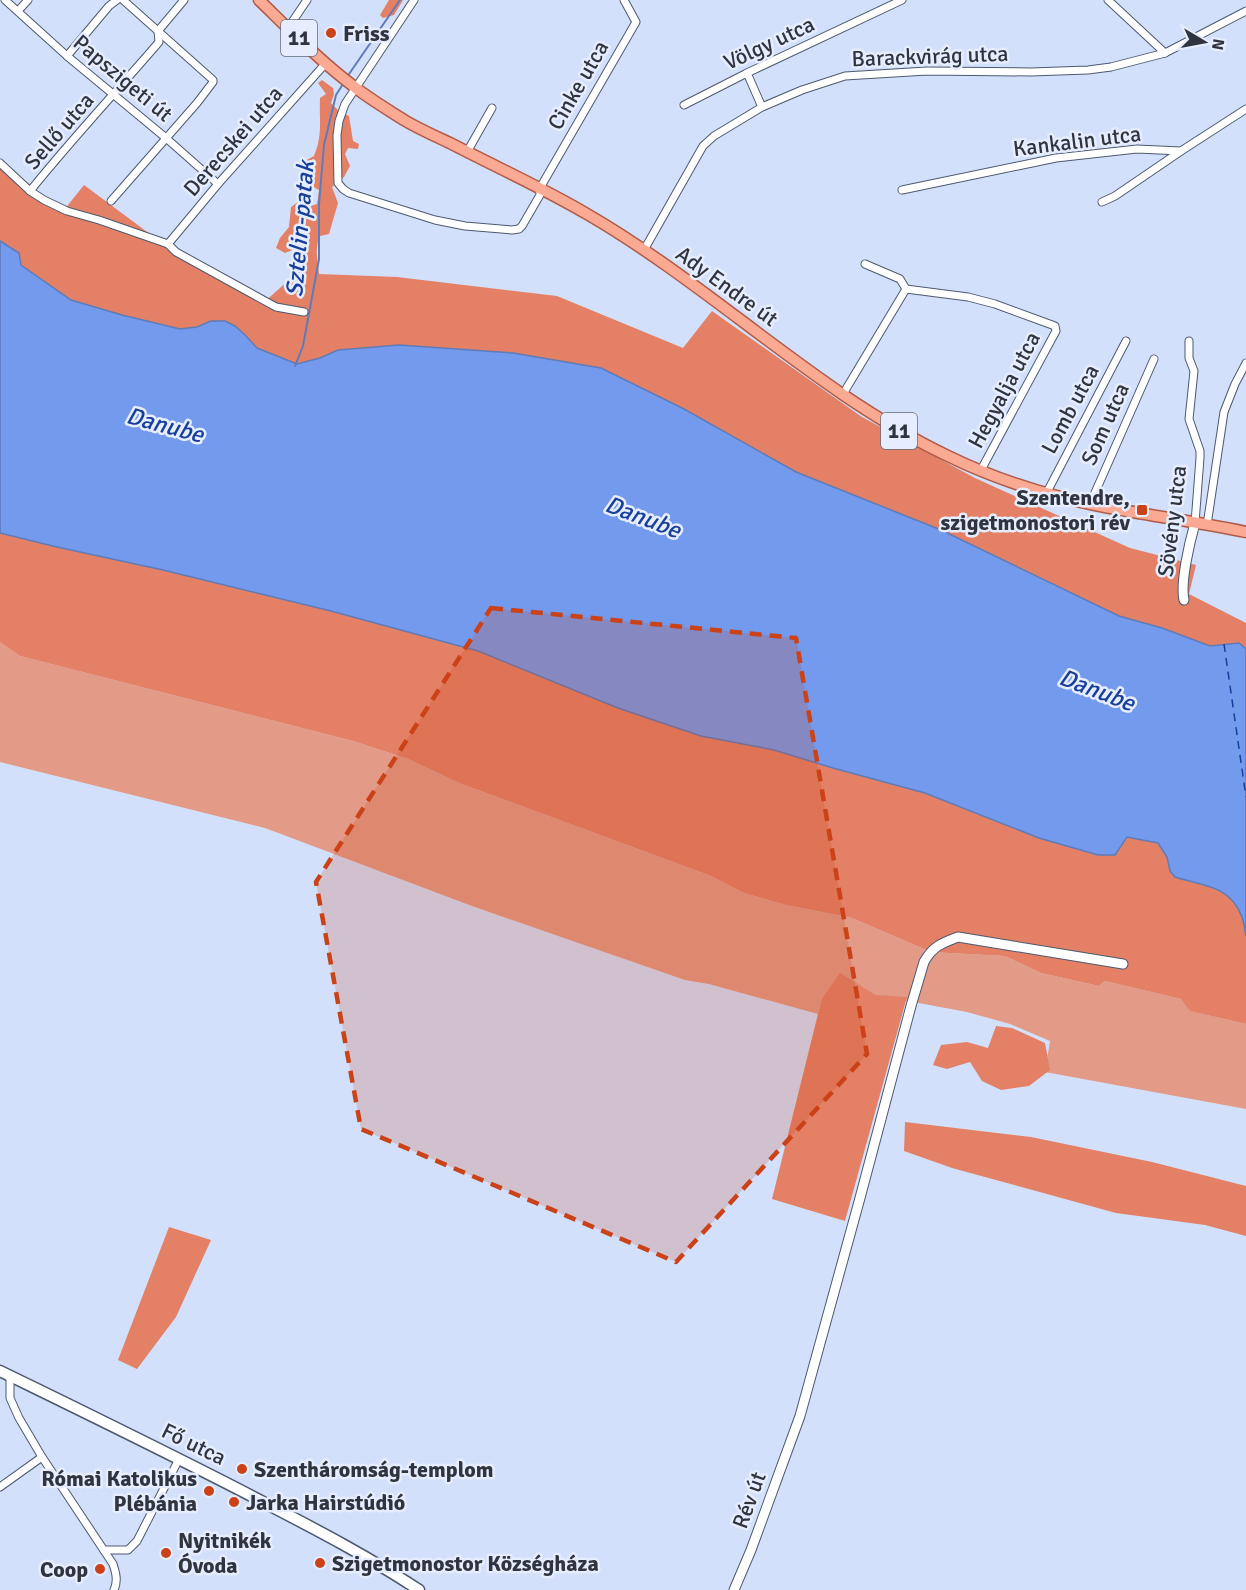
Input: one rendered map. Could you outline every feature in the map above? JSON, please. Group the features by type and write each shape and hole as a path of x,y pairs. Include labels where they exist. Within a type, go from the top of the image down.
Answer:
{"main road":[{"name":"Ady Endre út","path":"260,0 353,86 406,121 588,214 644,250 882,421 916,440 951,458 1046,494 1207,525"},
{"name":"11","path":"1207,525 1246,532"},
{"name":"Fő utca","path":"5,1373 180,1458 314,1528 419,1590"}],"street":[{"name":"Papszigeti út","path":"5,0 218,184"},
{"path":"18,11 28,0"},
{"path":"102,0 109,6"},
{"path":"68,56 109,6 117,0"},
{"path":"111,201 213,82 123,0"},
{"name":"Sellő utca","path":"30,191 159,42 158,31 183,0"},
{"path":"288,28 307,0"},
{"path":"414,0 353,86 345,104 337,135 338,183 343,189 435,220 465,226 512,230 522,226 540,195 540,188"},
{"name":"Cinke utca","path":"540,188 636,22 624,0"},
{"name":"Völgy utca","path":"684,105 902,0"},
{"path":"1108,0 1166,53"},
{"name":"Barackvirág utca","path":"644,250 703,146 714,136 762,107 802,90 845,76 927,71 1088,70 1112,67 1166,53 1246,11"},
{"name":"Derecskei utca","path":"168,244 326,63"},
{"path":"747,73 762,107"},
{"path":"467,152 492,108"},
{"path":"1102,202 1115,196 1246,109"},
{"name":"Kankalin utca","path":"902,190 1056,158 1137,149 1181,151"},
{"path":"0,163 30,191 44,200 67,211 168,244 176,252 276,307 304,312"},
{"path":"843,394 906,290 900,279 865,264"},
{"name":"Hegyalja utca","path":"906,290 968,297 995,304 1055,326 1056,331 981,470"},
{"name":"Sövény utca","path":"1184,600 1187,563 1195,523 1200,458 1200,451 1189,419 1194,371 1189,358 1189,341"},
{"name":"Lomb utca","path":"1046,494 1126,342"},
{"name":"Som utca","path":"1090,504 1154,359"},
{"path":"1207,525 1224,412 1246,363"},
{"name":"Rév út","path":"734,1590 797,1423 911,1006 927,957 938,945 958,937 1123,964"},
{"path":"5,1373 10,1398 19,1418 113,1564 116,1575 114,1590"},
{"path":"0,1487 42,1456"},
{"path":"104,1550 128,1550 137,1541 180,1458"}],"highlighted area":[{"path":"491,608 796,638 867,1054 676,1262 361,1129 316,882"}],"shaded area":[{"path":"389,0 403,0 394,15 383,18 380,15"},
{"path":"322,80 333,88 331,103 349,116 353,141 359,144 358,149 348,148 345,154 350,166 344,177 332,187 338,203 329,234 320,236 318,241 319,274 397,277 557,296 683,348 712,311 862,417 975,478 1130,548 1196,565 1189,594 1246,623 1246,649 1239,643 1210,646 1162,628 1119,616 941,530 796,472 684,409 601,368 357,349 338,350 297,364 257,348 235,326 211,321 197,327 180,329 71,300 21,265 19,253 0,241 0,159 56,207 64,210 84,185 162,243 263,303 299,272 300,254 295,249 285,253 276,248 280,238 289,227 291,207 298,202 311,206 317,204 319,190 302,181 303,162 314,156 319,141 320,98 326,94 318,83"},
{"path":"0,533 331,611 478,651 618,708 701,736 774,750 925,793 1039,838 1098,855 1115,855 1127,837 1158,843 1167,857 1170,871 1187,881 1229,894 1242,916 1246,936 1246,1024 1190,1011 1181,999 1105,981 1099,986 1041,973 1005,956 931,952 852,918 786,905 744,893 711,876 459,783 408,759 353,741 20,656 0,642"},
{"path":"0,642 20,656 353,741 408,759 459,783 711,876 744,893 786,905 852,918 931,952 1005,956 1041,973 1099,986 1105,981 1181,999 1191,1011 1246,1024 1246,1109 1045,1072 1050,1041 1010,1024 967,1012 876,995 840,974 822,998 818,1014 709,984 685,980 472,906 265,828 0,762"},
{"path":"840,973 876,995 907,997 845,1221 772,1199 822,998"},
{"path":"996,1026 1012,1028 1045,1043 1050,1070 1029,1086 1001,1090 982,1081 970,1062 947,1069 933,1065 941,1045 967,1042 988,1048"},
{"path":"905,1122 1031,1137 1152,1162 1246,1186 1246,1236 1205,1225 1116,1213 952,1168 904,1151"},
{"path":"169,1227 211,1240 176,1317 137,1369 118,1360"}],"water":[{"name":"Danube","path":"0,241 19,253 21,265 71,300 180,329 197,327 211,321 225,321 235,326 257,348 297,364 338,350 399,345 513,353 601,368 684,409 796,472 941,530 1119,616 1162,628 1210,646 1239,643 1246,649 1246,936 1237,906 1214,888 1175,877 1158,843 1127,837 1115,855 1098,855 1039,838 925,793 774,750 701,736 618,708 478,651 331,611 0,533"}],"waterway":[{"name":"Sztelin-patak","path":"347,77 400,0"},
{"name":"Sztelin-patak","path":"295,366 303,346 319,259 319,204 324,145 336,95 343,84"}],"ferry route":[{"path":"1224,644 1246,797"}],"place":[{"name":"Friss","path":"331,33"},
{"name":"Szentendre, szigetmonostori rév","path":"1142,510"},
{"name":"Szentháromság-templom","path":"242,1469"},
{"name":"Római Katolikus Plébánia","path":"209,1491"},
{"name":"Jarka Hairstúdió","path":"234,1502"},
{"name":"Nyitnikék Óvoda","path":"166,1553"},
{"name":"Szigetmonostor Községháza","path":"320,1563"},
{"name":"Coop","path":"100,1569"}]}
